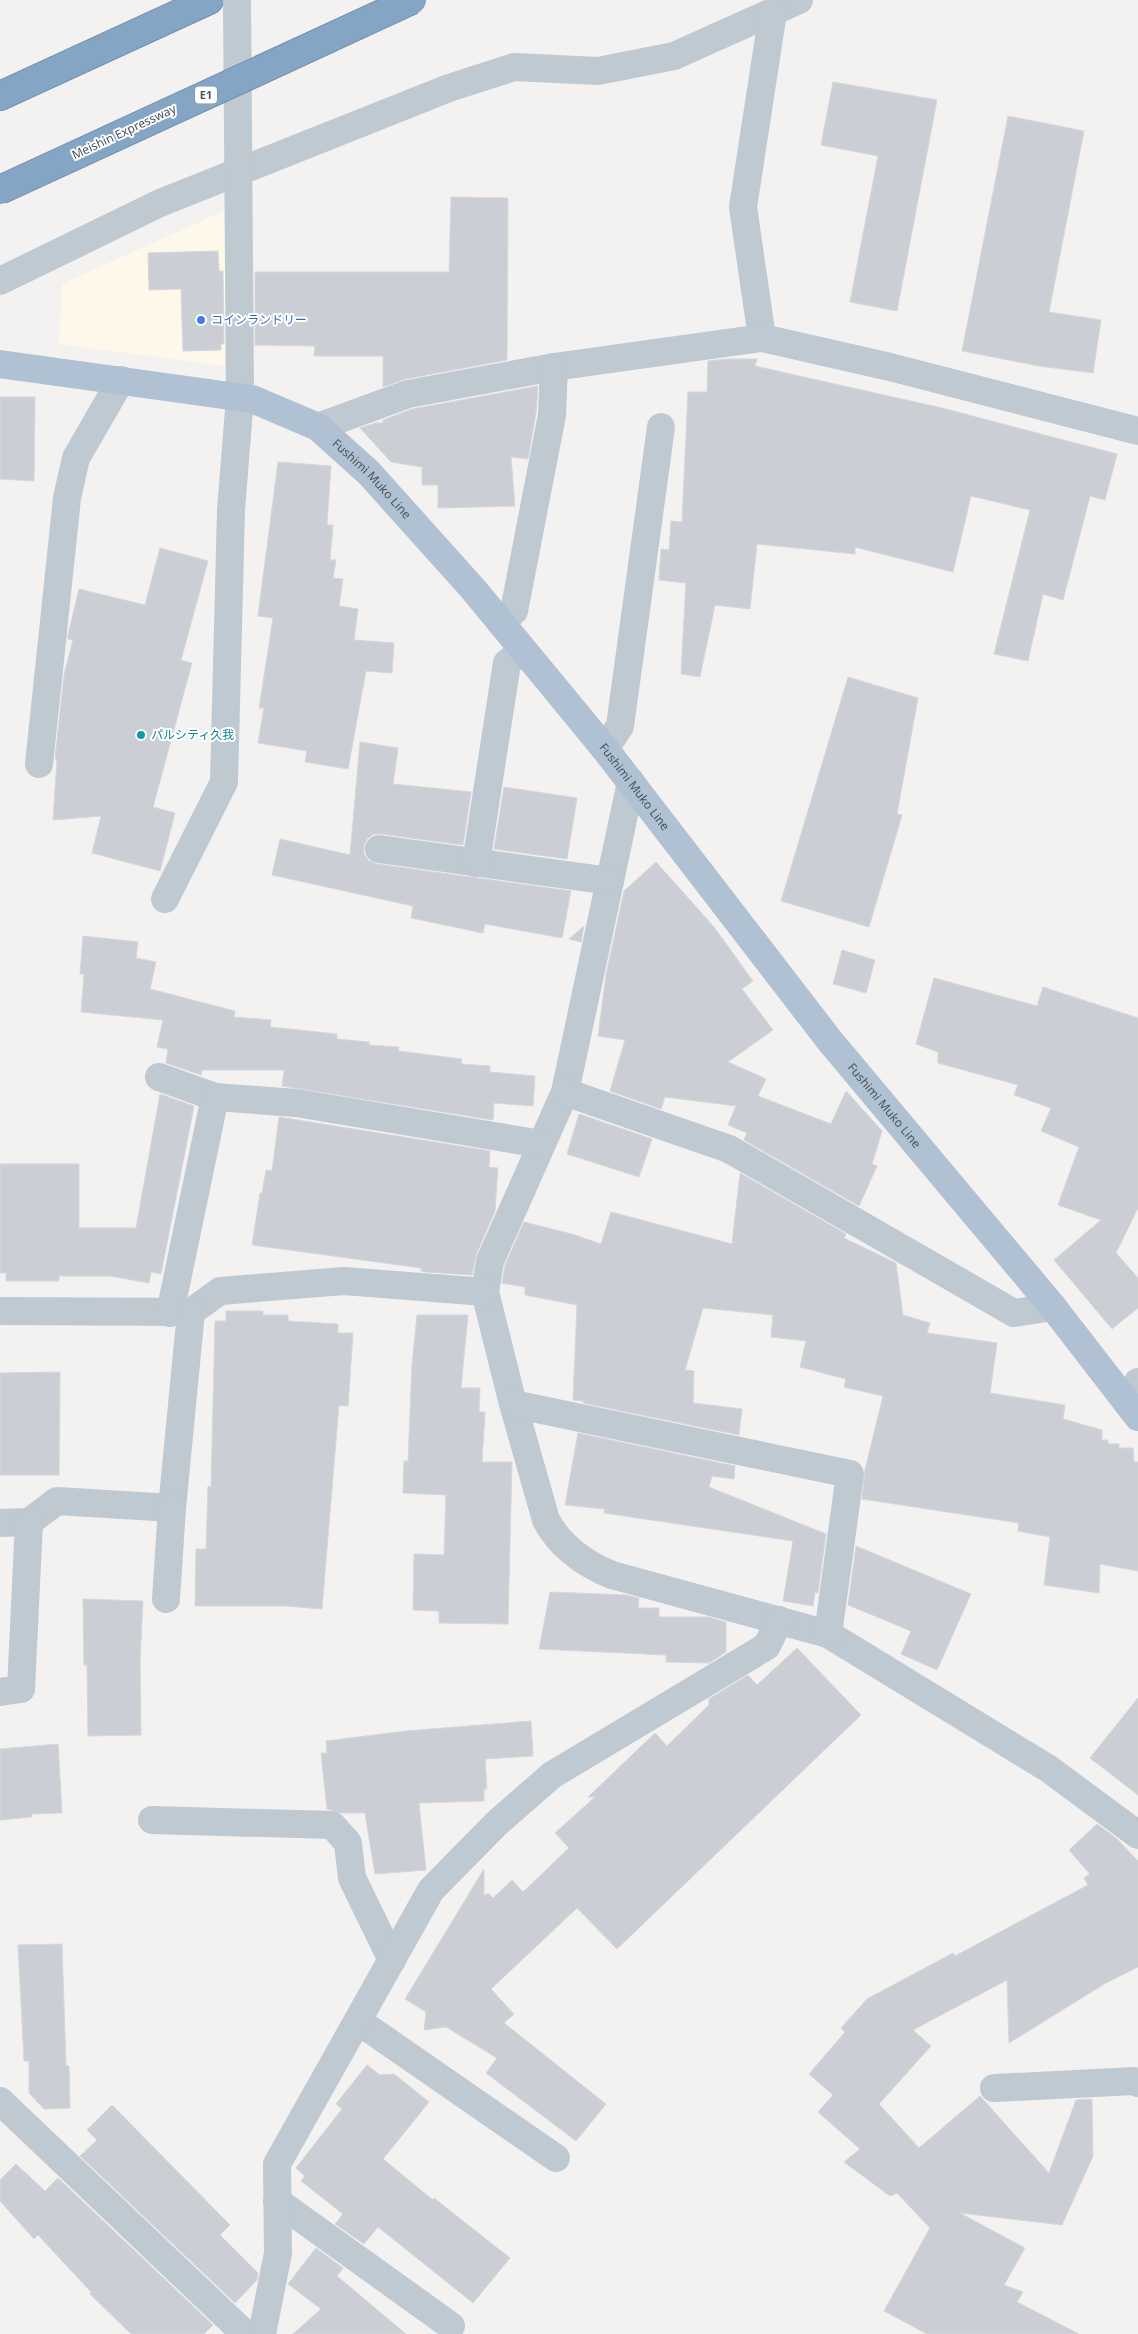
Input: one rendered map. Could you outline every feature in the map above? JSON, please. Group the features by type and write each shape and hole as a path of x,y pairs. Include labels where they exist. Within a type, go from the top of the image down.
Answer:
{"highway":[{"path":"0,96 210,0"},
{"name":"Meishin Expressway","path":"0,190 412,0"}],"main road":[{"name":"Fushimi Muko Line","path":"0,364 252,399 318,427 369,474 474,590 605,749 830,1041 1134,1400"}],"street":[{"path":"165,899 224,782 231,510 240,397 237,0"},
{"path":"0,281 160,203 449,88 514,67 598,71 674,56 799,0"},
{"path":"762,338 744,207 773,12"},
{"path":"318,427 408,394 554,367 762,338 890,367 1138,431"},
{"path":"501,623 514,610 552,415 554,367"},
{"path":"39,764 67,498 76,458 121,380"},
{"path":"605,749 620,726 661,427"},
{"path":"476,863 507,663 523,650"},
{"path":"631,782 565,1092 490,1261 485,1292 513,1404 546,1520 554,1535 594,1568 612,1575 828,1634 1049,1769 1138,1835"},
{"path":"379,849 610,881"},
{"path":"159,1077 216,1097 296,1103 541,1144"},
{"path":"565,1092 729,1150 1014,1313 1054,1307"},
{"path":"166,1600 172,1508 180,1312 216,1097"},
{"path":"0,1311 180,1312 220,1291 344,1281 485,1292"},
{"path":"513,1404 850,1474 828,1634"},
{"path":"0,1523 29,1522 57,1500 172,1508"},
{"path":"0,1692 21,1689 29,1522"},
{"path":"262,2334 278,2254 277,2164 431,1890 497,1823 552,1775 767,1646 779,1620"},
{"path":"152,1820 332,1825 348,1843 352,1878 392,1960"},
{"path":"358,2021 556,2158"},
{"path":"994,2088 1134,2081 1138,2083"},
{"path":"0,2101 245,2334"},
{"path":"277,2201 451,2326"}],"shaded area":[{"path":"226,210 225,366 59,344 62,284"}],"building":[{"path":"833,82 937,100 897,311 850,302 878,156 821,145"},
{"path":"1008,116 1084,131 1049,312 1101,320 1093,373 1039,366 962,351"},
{"path":"451,197 508,198 507,360 405,379 383,387 383,356 314,356 315,346 255,345 255,272 449,272"},
{"name":"コインランドリー","path":"218,251 219,271 223,271 224,344 221,344 221,350 183,351 181,289 149,290 148,253"},
{"path":"757,359 755,366 942,408 1117,454 1105,500 1090,496 1063,600 1043,594 1028,661 994,654 1030,510 971,496 953,572 855,547 855,554 757,544 750,609 715,605 700,677 681,674 686,583 659,580 661,549 669,550 671,521 682,522 688,392 707,392 708,361"},
{"path":"538,386 536,413 528,459 511,457 515,506 438,508 438,485 422,485 422,467 391,462 360,428 375,423 383,423 383,420 412,409"},
{"path":"0,397 35,397 34,481 0,479"},
{"path":"278,462 331,466 327,525 333,525 330,560 336,560 333,578 343,579 339,606 358,609 354,640 394,643 392,673 366,671 348,769 305,762 307,751 258,743 264,708 259,708 273,618 258,616"},
{"path":"160,548 208,561 181,660 192,663 153,807 175,813 160,871 92,853 101,816 53,820 57,759 55,759 64,675 73,640 68,639 68,635 79,589 145,605"},
{"path":"848,677 918,698 897,814 902,815 869,927 781,901"},
{"path":"360,742 398,748 393,784 471,792 463,845 374,834 367,839 364,846 364,854 369,861 377,864 571,891 562,938 485,924 483,933 411,918 413,906 272,875 280,839 350,855"},
{"path":"504,787 577,798 567,859 494,849"},
{"path":"656,862 714,927 753,981 742,989 773,1030 728,1062 766,1079 758,1096 831,1124 846,1091 882,1131 872,1164 877,1166 859,1206 744,1140 747,1133 728,1125 736,1106 665,1097 661,1109 610,1091 625,1040 598,1036 606,975 624,891"},
{"path":"584,926 581,942 569,939"},
{"path":"83,936 138,942 136,958 156,962 150,989 235,1011 234,1017 271,1020 270,1027 337,1034 337,1039 369,1042 369,1045 399,1047 398,1051 462,1059 461,1064 490,1066 490,1072 535,1076 533,1106 494,1103 493,1120 282,1086 284,1070 202,1070 201,1075 166,1063 168,1049 157,1047 163,1020 81,1012 84,974 80,974"},
{"path":"842,950 875,960 866,993 833,984"},
{"path":"934,978 1037,1006 1043,987 1138,1018 1138,1208 1116,1253 1138,1278 1138,1308 1112,1329 1054,1260 1101,1220 1058,1205 1079,1147 1041,1131 1051,1108 1014,1095 1018,1085 938,1063 938,1052 916,1044"},
{"path":"160,1094 194,1106 161,1274 151,1272 149,1283 110,1276 59,1276 59,1281 6,1281 6,1273 0,1273 0,1164 79,1164 79,1228 136,1228"},
{"path":"579,1114 652,1139 639,1177 567,1154"},
{"path":"279,1117 490,1151 489,1167 498,1168 495,1211 476,1255 472,1275 426,1272 421,1271 421,1268 252,1245 260,1193 262,1193 266,1170 272,1171"},
{"path":"740,1173 846,1234 844,1238 896,1263 903,1315 930,1323 927,1333 997,1343 990,1393 1065,1405 1063,1419 1102,1430 1102,1440 1108,1440 1108,1444 1119,1444 1119,1448 1133,1448 1134,1462 1138,1462 1138,1571 1100,1564 1099,1593 1044,1585 1050,1537 1018,1531 1019,1523 862,1499 865,1470 883,1396 844,1387 846,1379 800,1367 806,1341 771,1337 773,1315 703,1308 685,1370 694,1371 693,1403 742,1409 739,1435 573,1400 577,1305 525,1295 525,1287 502,1283 505,1265 524,1222 572,1234 601,1244 611,1212 732,1244"},
{"path":"226,1311 263,1311 263,1315 288,1315 288,1321 338,1324 338,1333 353,1333 348,1406 339,1405 322,1609 286,1606 195,1606 196,1549 206,1549 208,1486 211,1487 215,1321 226,1321"},
{"path":"417,1315 468,1315 461,1388 480,1388 479,1412 485,1412 482,1462 512,1462 508,1624 439,1623 439,1611 413,1610 414,1554 444,1555 446,1495 403,1493 404,1461 408,1461 412,1365"},
{"path":"60,1372 59,1475 0,1475 0,1373"},
{"path":"578,1433 735,1466 734,1479 712,1476 709,1487 826,1534 818,1593 815,1592 813,1606 783,1601 793,1541 604,1513 605,1509 565,1505"},
{"path":"856,1546 971,1594 937,1670 901,1654 911,1631 848,1605"},
{"path":"550,1592 626,1595 639,1598 638,1608 659,1608 659,1617 708,1617 726,1622 726,1652 709,1663 666,1662 666,1655 539,1649"},
{"path":"83,1599 143,1601 140,1661 141,1735 88,1736 87,1665 84,1665"},
{"path":"797,1648 861,1715 617,1949 577,1908 491,1989 514,2014 504,2023 606,2104 576,2141 486,2073 497,2058 446,2027 424,2030 426,2012 405,1999 484,1869 484,1896 488,1893 493,1898 512,1880 523,1892 569,1848 555,1833 595,1797 588,1797 655,1733 667,1746 709,1705 709,1699 748,1675 757,1685"},
{"path":"1138,1698 1138,1795 1090,1758"},
{"path":"531,1721 533,1756 485,1759 487,1789 484,1789 484,1801 419,1803 426,1870 375,1874 365,1813 342,1813 327,1809 321,1753 327,1753 326,1741 406,1731"},
{"path":"58,1744 62,1813 31,1814 32,1817 0,1820 0,1749"},
{"path":"1097,1824 1117,1839 1138,1861 1138,1967 1106,1983 1009,2043 1007,1980 913,2030 931,2046 879,2104 919,2148 980,2096 1049,2173 1076,2100 1092,2099 1093,2156 1062,2225 960,2213 1025,2248 1004,2285 1023,2292 1017,2302 1079,2334 927,2334 884,2311 930,2228 897,2193 890,2196 844,2162 860,2149 818,2112 833,2095 809,2074 845,2032 841,2028 867,1999 953,1953 955,1956 1088,1885 1084,1878 1090,1874 1069,1850"},
{"path":"62,1944 66,2066 69,2066 70,2108 44,2109 29,2093 29,2061 24,2061 18,1945"},
{"path":"367,2065 380,2075 394,2074 429,2102 383,2159 433,2200 434,2198 510,2258 473,2303 378,2227 364,2244 335,2224 343,2214 301,2181 305,2176 296,2168 342,2109 336,2104"},
{"path":"112,2105 230,2225 220,2235 258,2273 257,2280 235,2303 80,2156 97,2140 87,2130"},
{"path":"16,2164 45,2191 58,2178 213,2325 204,2334 131,2334 90,2294 91,2292 38,2235 34,2239 0,2201 0,2180"},
{"path":"316,2248 343,2268 337,2276 406,2334 293,2334 321,2309 288,2284"}],"place":[{"name":"コインランドリー","path":"201,320"},
{"name":"パルシティ久我","path":"141,735"}]}
